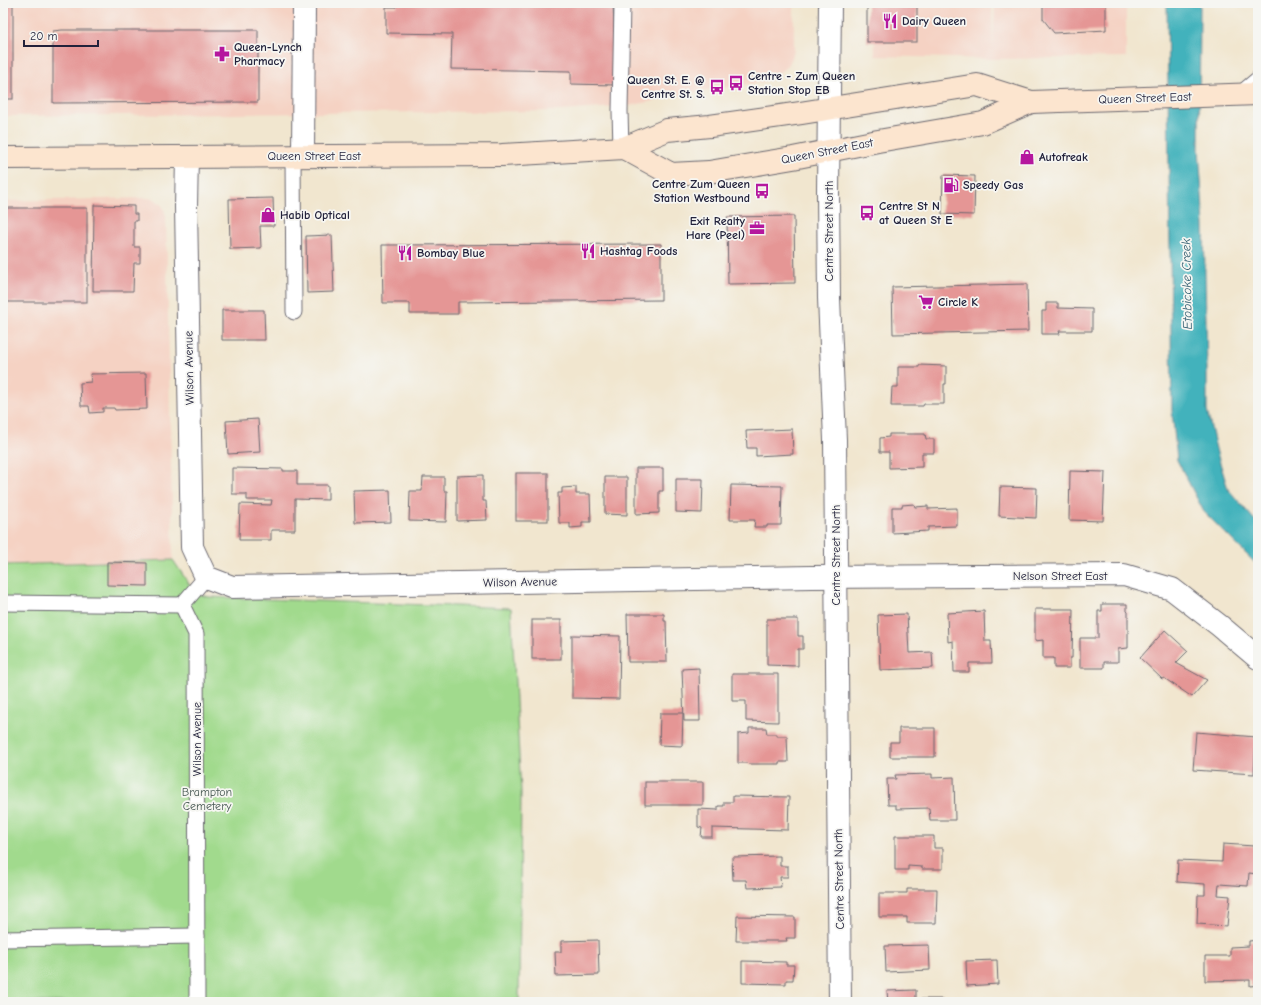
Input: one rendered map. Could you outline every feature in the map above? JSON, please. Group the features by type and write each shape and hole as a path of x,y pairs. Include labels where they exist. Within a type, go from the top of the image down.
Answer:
{"main road":[{"name":"Queen Street East","path":"3,158 502,155 623,148 667,130 710,126 829,109 977,85 1031,102 1248,94"},
{"name":"Queen Street East","path":"623,148 671,174 709,172 982,123 1031,102"}],"street":[{"path":"298,156 304,3"},
{"name":"Centre Street North","path":"830,3 829,298 835,440 840,1002"},
{"name":"Wilson Avenue","path":"187,157 186,207 192,547 206,577 232,587 836,577"},
{"name":"Nelson Street East","path":"836,577 1124,575 1172,589 1258,658"}],"lane":[{"path":"622,3 620,111 623,148"},
{"path":"1248,94 1258,79"},
{"path":"294,312 298,156"},
{"path":"3,603 182,605 206,577"},
{"name":"Wilson Avenue","path":"182,605 196,634 197,1002"},
{"path":"3,939 197,936"}],"shaded area":[{"path":"3,3 794,3 794,51 791,60 785,68 770,79 763,82 700,91 629,106 561,111 3,116"},
{"path":"874,3 992,3 993,49 995,3 1126,3 1126,57 993,59 875,56"},
{"path":"154,199 160,203 164,209 166,217 173,560 3,565 3,201"}],"green space":[{"name":"Brampton Cemetery","path":"173,560 195,593 209,597 511,608 521,792 519,1002 3,1002 3,565"}],"water":[{"name":"Etobicoke Creek","path":"1167,3 1200,3 1199,149 1204,226 1207,411 1217,453 1228,489 1258,524 1258,566 1204,512 1177,460 1172,411"}],"building":[{"path":"3,3 13,3 13,99 3,99"},
{"path":"397,3 613,3 615,51 614,85 571,84 571,71 451,69 452,34 386,33 386,7 397,7"},
{"path":"867,3 917,3 917,42 867,42"},
{"path":"1043,3 1106,3 1106,30 1054,33 1043,19"},
{"path":"258,30 258,102 53,103 53,31"},
{"path":"943,175 975,176 974,215 942,214"},
{"path":"273,198 274,226 260,226 261,248 230,249 229,199"},
{"path":"94,205 134,206 134,214 137,214 137,221 134,221 134,247 140,247 140,263 134,263 133,291 93,291"},
{"path":"3,208 87,208 87,302 3,302"},
{"path":"794,216 795,283 728,284 727,217"},
{"path":"332,235 334,292 307,293 306,236"},
{"path":"661,244 661,300 458,302 458,314 410,314 410,303 383,303 382,245"},
{"path":"1027,284 1028,331 893,334 892,287"},
{"path":"1046,303 1058,303 1058,308 1092,309 1092,331 1059,331 1060,334 1042,334 1042,311 1046,311"},
{"path":"222,310 264,310 265,340 222,340"},
{"path":"919,365 946,366 944,404 924,404 923,406 891,406 892,387 898,387 898,367 919,367"},
{"path":"146,373 147,409 115,410 114,408 103,408 103,412 90,413 89,406 81,406 80,383 91,382 90,374"},
{"path":"258,419 260,452 228,454 226,421"},
{"path":"792,429 793,454 756,456 756,448 747,448 746,431"},
{"path":"889,434 925,434 926,439 934,439 934,453 922,453 922,467 889,468 889,452 880,452 880,438 889,437"},
{"path":"232,468 283,469 283,471 297,471 297,485 328,485 328,500 295,499 295,530 271,530 271,540 239,540 240,504 271,505 272,500 247,500 247,494 232,494"},
{"path":"636,468 663,468 663,491 659,491 659,513 636,514"},
{"path":"1070,471 1105,472 1103,521 1069,520"},
{"path":"516,473 548,473 548,521 516,521"},
{"path":"483,475 483,501 486,501 487,520 457,521 457,476"},
{"path":"423,477 444,477 444,491 447,491 446,522 409,521 410,491 422,491"},
{"path":"605,477 627,477 627,515 605,514"},
{"path":"676,479 703,479 702,513 676,512"},
{"path":"731,485 782,486 781,525 754,527 755,520 730,520"},
{"path":"576,487 576,494 590,494 591,522 582,522 582,527 570,528 570,523 559,523 558,493 562,493 562,488"},
{"path":"1000,487 1037,488 1036,518 999,516"},
{"path":"390,490 391,522 355,523 354,491"},
{"path":"914,504 915,507 928,506 928,509 957,508 957,526 928,527 928,531 892,533 892,507 902,507 902,505"},
{"path":"107,562 147,563 147,586 107,585"},
{"path":"1102,604 1127,604 1128,648 1118,649 1118,662 1104,662 1104,668 1080,668 1080,638 1098,638 1098,611 1102,611"},
{"path":"1035,609 1073,609 1072,658 1070,658 1070,668 1054,668 1054,658 1043,658 1043,640 1035,641"},
{"path":"984,611 985,641 991,641 992,663 969,663 969,672 954,672 953,641 948,642 947,613"},
{"path":"627,614 664,614 664,621 666,621 667,662 628,662"},
{"path":"907,614 909,653 932,652 933,668 880,670 878,615"},
{"path":"767,619 798,619 798,636 803,636 803,649 798,649 798,666 767,665"},
{"path":"532,620 561,620 561,659 532,659"},
{"path":"1165,630 1188,651 1176,663 1207,680 1192,697 1164,678 1162,679 1140,658"},
{"path":"572,635 620,636 619,699 572,698"},
{"path":"699,668 700,721 684,721 682,669"},
{"path":"732,674 778,674 778,722 746,721 746,701 732,701"},
{"path":"660,713 683,713 682,746 659,745"},
{"path":"749,728 766,728 767,734 787,736 788,762 779,762 779,764 738,763 738,734 749,733"},
{"path":"899,728 935,728 935,757 890,757 890,742 899,742"},
{"path":"1196,732 1256,737 1254,774 1193,770"},
{"path":"932,774 932,778 954,777 955,820 930,820 929,808 896,809 896,805 888,805 887,779 896,779 895,775"},
{"path":"645,782 703,782 703,805 645,805"},
{"path":"733,796 789,797 788,830 712,828 712,837 701,837 702,828 698,827 698,809 718,810 718,806 724,806 724,802 733,802"},
{"path":"895,836 934,836 934,848 943,848 943,869 922,869 922,867 908,866 908,870 895,870"},
{"path":"1223,844 1254,846 1254,858 1258,858 1257,874 1249,873 1248,886 1219,884 1218,895 1230,896 1227,926 1197,924 1198,895 1205,895 1205,884 1177,882 1178,860 1222,862"},
{"path":"780,856 780,866 788,866 788,877 780,877 781,887 747,888 746,880 733,880 732,857"},
{"path":"907,889 937,889 936,923 907,923 907,917 879,917 879,893 907,893"},
{"path":"737,916 795,917 795,938 786,938 787,941 736,941"},
{"path":"598,940 599,975 556,976 555,952 561,952 561,941"},
{"path":"1258,940 1258,985 1250,986 1250,980 1205,981 1205,956 1230,956 1230,947 1249,946 1249,941"},
{"path":"929,945 930,970 886,972 885,946"},
{"path":"997,960 998,984 967,986 966,961"},
{"path":"742,961 786,962 786,965 794,965 793,980 786,980 786,984 742,983"},
{"path":"916,990 916,999 943,999 943,1002 888,1002 887,991"}],"place":[{"name":"Dairy Queen","path":"890,21"},
{"name":"Queen-Lynch Pharmacy","path":"222,54"},
{"name":"Centre - Zum Queen Station Stop EB","path":"736,83"},
{"name":"Queen St. E. @ Centre St. S.","path":"717,87"},
{"name":"Autofreak","path":"1027,157"},
{"name":"Speedy Gas","path":"951,185"},
{"name":"Centre Zum Queen Station Westbound","path":"762,191"},
{"name":"Centre St N at Queen St E","path":"867,213"},
{"name":"Habib Optical","path":"268,215"},
{"name":"Exit Realty Hare (Peel)","path":"757,228"},
{"name":"Hashtag Foods","path":"588,251"},
{"name":"Bombay Blue","path":"405,253"},
{"name":"Circle K","path":"926,302"}]}
